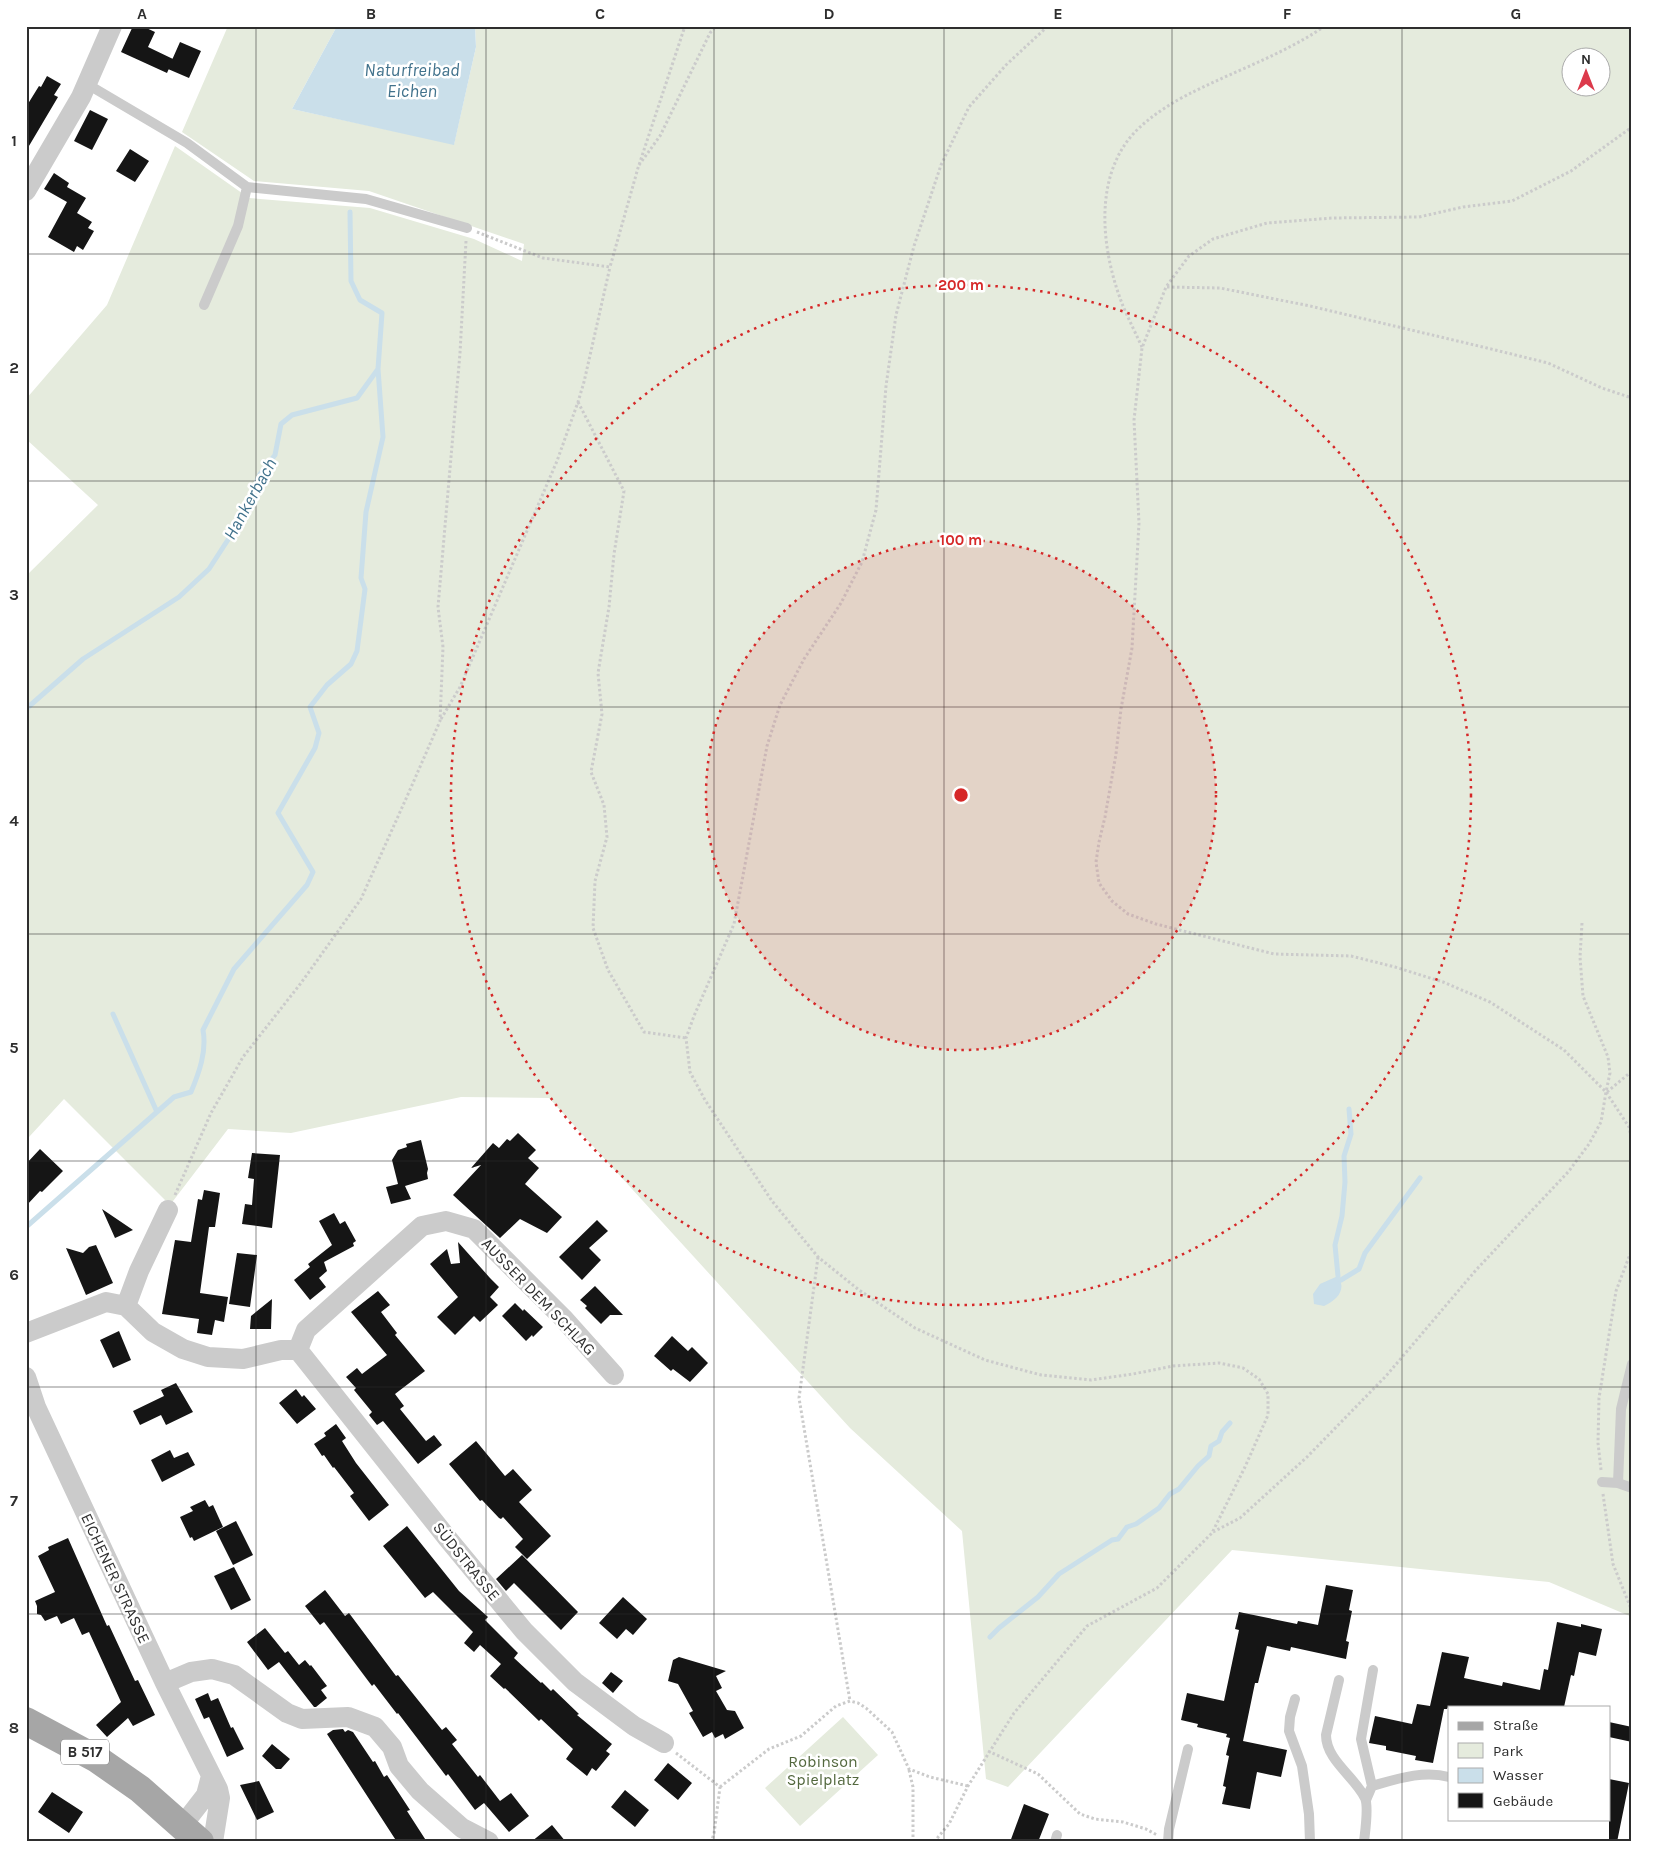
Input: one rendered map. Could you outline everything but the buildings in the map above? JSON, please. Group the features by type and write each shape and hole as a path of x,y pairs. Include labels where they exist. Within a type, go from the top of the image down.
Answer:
{"main road":[{"name":"B 517","path":"26,1721 97,1758 140,1789 191,1834"}],"street":[{"path":"26,191 81,97 112,26"},
{"path":"126,1306 139,1271 168,1210"},
{"name":"AUSSER DEM SCHLAG","path":"298,1350 306,1330 422,1226 446,1220 474,1229 562,1318 614,1375"},
{"path":"26,1333 106,1302 126,1306 153,1332 183,1349 208,1357 243,1359 281,1350 298,1350"},
{"name":"SÜDSTRASSE","path":"298,1350 448,1539 524,1631 576,1682 634,1726 664,1744"},
{"name":"EICHENER STRASSE","path":"26,1376 36,1407 165,1683 218,1789 220,1798 213,1842"},
{"path":"165,1683 190,1672 212,1669 234,1675 287,1713 302,1719 348,1717 375,1727 392,1748 400,1766 420,1791 462,1828 489,1842"},
{"path":"191,1834 211,1776"}],"lane":[{"path":"86,84 187,143 247,187 366,199 467,228"},
{"path":"204,306 238,226 247,187"},
{"path":"1618,1484 1621,1409 1632,1364"},
{"path":"1602,1482 1632,1488"},
{"path":"1364,1842 1366,1800 1372,1786 1360,1739 1373,1670"},
{"path":"1339,1680 1326,1742 1366,1800"},
{"path":"1295,1699 1290,1717 1289,1731 1302,1766 1309,1814 1310,1842"},
{"path":"1168,1842 1169,1829 1188,1749"},
{"path":"1372,1786 1397,1778 1422,1774 1448,1777"}],"path":[{"path":"168,1210 211,1112 243,1057 301,983 361,899 440,721 464,678 557,461 578,402 610,267 638,168 685,26"},
{"path":"638,168 660,136 710,33 716,26"},
{"path":"1048,26 1006,65 969,107 940,165 914,246 896,314 886,386 876,510 862,562 841,603 804,659 780,705 767,746 734,924 686,1038 690,1072 705,1100 772,1201 818,1257 859,1290 915,1328 985,1360 1042,1375 1090,1380 1173,1366 1219,1363 1242,1368 1259,1378 1268,1394 1268,1415 1245,1467 1212,1533"},
{"path":"1142,348 1123,304 1111,266 1106,239 1104,204 1115,162 1134,133 1165,108 1192,92 1301,43 1325,26"},
{"path":"1632,127 1571,171 1512,201 1463,207 1419,217 1333,218 1267,223 1213,239 1189,256 1166,287 1142,348 1134,420 1139,523 1132,648 1121,709 1116,754 1096,862 1100,883 1112,901 1128,914 1156,924 1274,954 1351,956 1396,967 1443,982 1490,1002 1564,1050 1606,1092 1628,1127 1632,1142"},
{"path":"440,721 443,647 438,607 458,371 467,228 542,258 610,267"},
{"path":"1166,287 1220,288 1310,306 1487,348 1548,363 1602,388 1632,398"},
{"path":"578,402 624,491 614,554 609,607 598,673 602,714 591,772 604,804 607,837 595,881 593,928 608,970 644,1032 686,1038"},
{"path":"934,1842 950,1824 968,1786 988,1751 1014,1713 1087,1626 1157,1588 1212,1533 1240,1518 1307,1457 1386,1376 1476,1270 1569,1171 1589,1144 1601,1122 1610,1072 1608,1057 1583,996 1580,957 1582,923"},
{"path":"1606,1092 1632,1071"},
{"path":"818,1257 798,1398 850,1701"},
{"path":"711,1842 714,1834 720,1788 769,1749 801,1736 836,1706 850,1701 866,1708 892,1732 909,1769 913,1787 913,1842"},
{"path":"664,1744 720,1788"},
{"path":"988,1751 1038,1774 1080,1814 1095,1819 1124,1822 1146,1829 1168,1842"},
{"path":"909,1769 930,1777 968,1786"}],"green space":[{"path":"228,26 337,26 292,109 454,144 476,47 475,26 1632,26 1632,1617 1549,1582 1232,1550 1008,1787 986,1779 962,1531 850,1428 549,1098 461,1097 291,1133 228,1129 170,1205 64,1099 29,1137 26,1134 26,576 98,505 26,439 26,399 107,305 175,146 249,198 370,208 474,239 522,261 524,244 369,191 254,181 182,132"},
{"name":"Robinson Spielplatz","path":"843,1717 878,1755 800,1826 765,1788"}],"water":[{"name":"Naturfreibad Eichen","path":"337,26 475,26 476,47 454,145 292,109"},
{"path":"1338,1276 1341,1281 1341,1290 1337,1298 1324,1306 1314,1304 1313,1294 1320,1284"}],"waterway":[{"name":"Hankerbach","path":"26,709 83,659 179,597 209,569 233,532 260,474 275,455 281,424 292,415 357,398 378,369 382,313 360,300 351,281 350,212"},
{"path":"26,1227 174,1097 191,1092 203,1054 203,1030 234,969 307,885 313,872 278,813 315,748 319,733 310,707 327,685 351,664 357,651 365,589 361,578 366,512 383,437 378,369"},
{"path":"113,1014 157,1112"},
{"path":"1338,1276 1335,1245 1342,1216 1345,1182 1344,1156 1351,1134 1349,1109"},
{"path":"1341,1280 1359,1269 1365,1253 1420,1178"},
{"path":"990,1637 1038,1597 1059,1574 1112,1540 1118,1539 1127,1527 1136,1524 1159,1508 1170,1494 1179,1489 1209,1456 1211,1446 1219,1441 1222,1432 1230,1423"}]}
